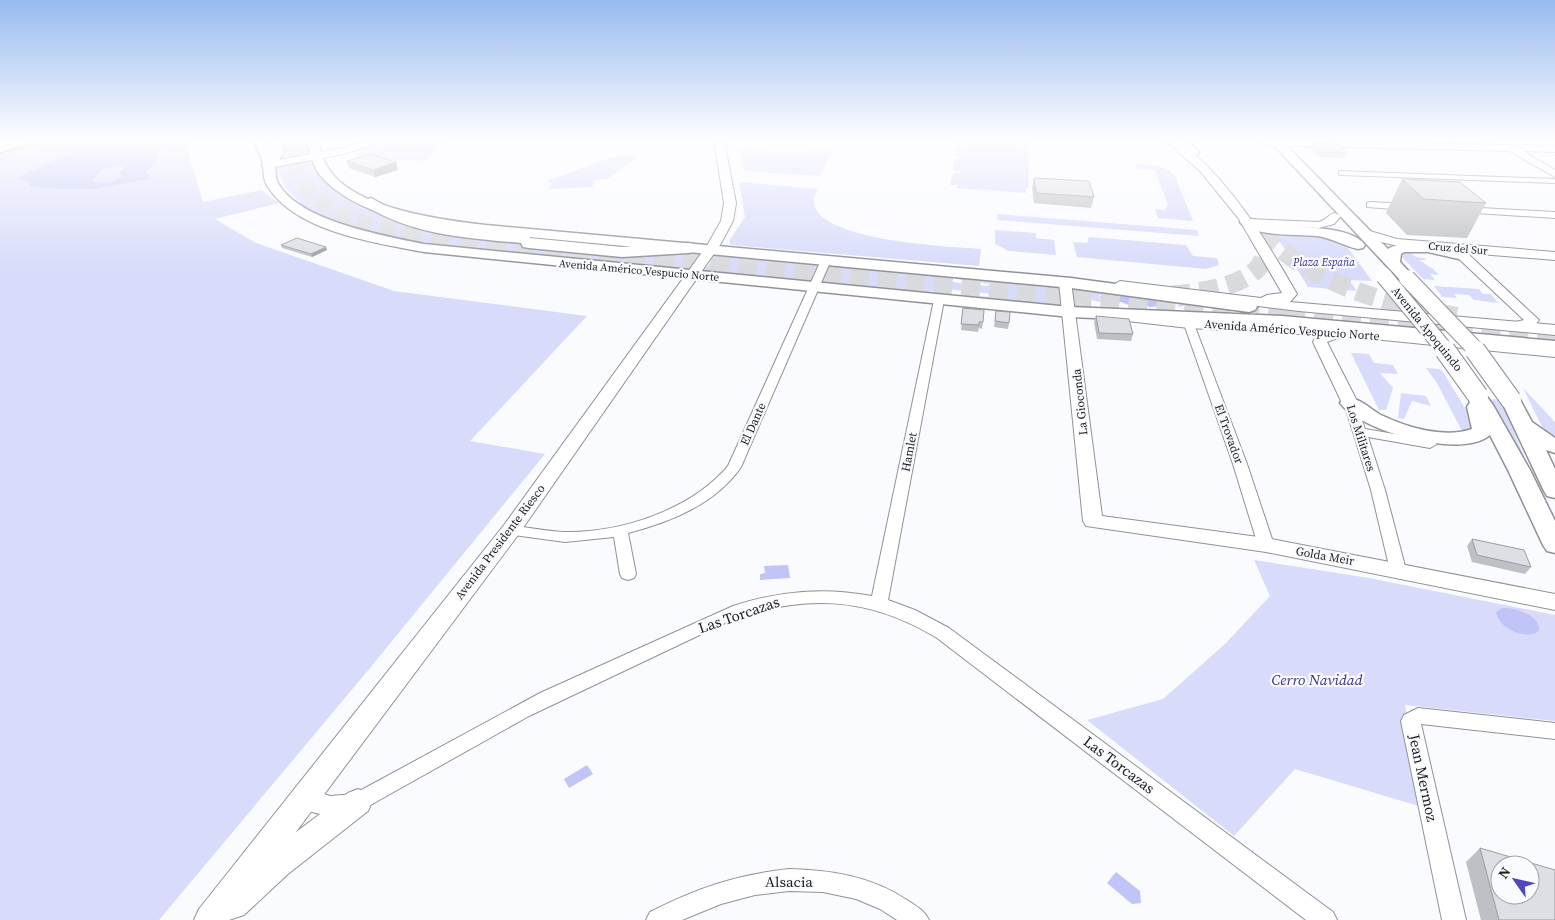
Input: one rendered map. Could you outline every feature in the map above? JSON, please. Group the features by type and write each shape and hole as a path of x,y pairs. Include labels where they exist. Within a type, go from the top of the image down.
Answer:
{"highway":[{"path":"371,203 389,214 422,224 526,241 612,252 688,248"}],"main road":[{"name":"Avenida Américo Vespucio Norte","path":"273,183 290,203 319,219 362,235 451,252 1070,312 1260,320 1555,346"},
{"name":"Avenida Américo Vespucio Norte","path":"336,183 371,203 418,218 461,227 1068,282 1284,299"},
{"name":"Avenida Presidente Riesco","path":"210,920 304,796 512,530 694,275 727,221 730,203 726,183"},
{"path":"1218,183 1258,227 1289,290 1290,296 1284,299"},
{"path":"1224,183 1258,227 1306,296 1315,303 1338,310"},
{"name":"Avenida Apoquindo","path":"1306,183 1335,216 1361,238"},
{"name":"Avenida Apoquindo","path":"1309,183 1388,270 1453,360 1479,399 1519,470 1555,544"},
{"path":"1258,227 1272,231 1281,228 1322,231 1344,238 1361,238"},
{"path":"1388,270 1394,251 1405,248 1464,252"},
{"name":"Avenida Apoquindo","path":"1388,270 1407,278 1480,354 1512,400 1524,425 1550,467 1555,491"},
{"name":"Avenida Américo Vespucio Norte","path":"1068,282 1272,310 1502,328"},
{"name":"Avenida Américo Vespucio Norte","path":"1176,291 1274,305 1502,328"},
{"path":"1502,328 1555,330"},
{"path":"1502,328 1555,336"},
{"path":"1350,403 1365,415 1390,426 1429,435 1460,439 1481,433 1482,428 1477,407 1479,399"},
{"path":"1524,425 1555,447"},
{"path":"216,920 277,864 358,802"}],"street":[{"path":"1370,205 1419,208"},
{"path":"1458,210 1555,215"},
{"path":"1258,227 1323,225 1332,221 1335,216"},
{"name":"Cruz del Sur","path":"1361,238 1464,252 1555,256"},
{"path":"1464,252 1532,320 1528,325 1502,328"},
{"name":"El Dante","path":"512,530 547,536 573,537 620,530 659,517 710,493 730,474 826,260"},
{"name":"La Gioconda","path":"1068,282 1093,521"},
{"name":"Hamlet","path":"879,603 939,300"},
{"name":"Avenida Américo Vespucio Norte","path":"1070,312 1189,324 1348,332 1530,350"},
{"name":"El Trovador","path":"1189,324 1240,464 1266,546"},
{"name":"Los Militares","path":"1348,332 1329,334 1321,338 1320,342 1350,403 1360,432 1398,570"},
{"path":"1530,350 1555,353"},
{"path":"1530,350 1555,358"},
{"path":"1360,432 1430,444"},
{"name":"Golda Meir","path":"1093,521 1266,546 1398,570 1555,602"},
{"path":"620,530 628,574"},
{"name":"Las Torcazas","path":"304,796 330,807 338,808 358,802 546,698 721,618 762,604 795,597 836,596 879,603 912,616 943,633 1325,920"},
{"name":"Jean Mermoz","path":"1454,920 1411,721 1418,716 1555,731"},
{"name":"Alsacia","path":"658,920 729,889 760,882 789,880 838,885 866,891 889,901 917,920"}],"green space":[{"path":"0,183 197,183 203,202 262,190 279,203 215,219 256,243 394,291 587,316 470,441 545,454 370,668 159,920 0,920"},
{"path":"283,183 327,183 339,195 356,205 406,223 698,252 700,254 690,268 681,270 448,248 393,239 329,221 307,210"},
{"path":"550,183 594,183 592,187 548,189 552,184"},
{"path":"739,183 818,189 815,206 827,220 849,230 879,238 910,243 981,249 979,266 731,245 729,241 745,217"},
{"path":"951,183 1029,183 1029,188 1026,188 1026,193 957,188 958,185 950,185"},
{"path":"1160,183 1178,183 1193,221 1158,218 1155,209 1164,210 1168,205"},
{"path":"997,214 1197,230 1199,236 998,220"},
{"path":"995,230 1036,233 1036,238 1054,240 1056,255 1009,251 995,244"},
{"name":"Plaza España","path":"1310,231 1345,244 1372,281 1349,280 1357,291 1308,287 1281,243 1276,241 1274,237 1276,234"},
{"path":"1089,237 1186,245 1193,256 1217,258 1219,265 1206,269 1077,257 1073,242 1087,243"},
{"path":"1407,250 1416,257 1426,260 1419,260 1439,275 1430,274 1435,280 1423,279 1401,256 1403,251"},
{"path":"718,254 816,264 817,267 809,282 705,272 704,270"},
{"path":"835,264 931,274 953,282 987,286 991,284 955,279 954,275 1059,287 1060,304 1057,307 954,296 992,297 993,294 946,289 922,293 826,284 822,281 830,267"},
{"path":"1073,286 1197,301 1197,303 1179,307 1177,303 1169,302 1171,308 1156,307 1163,306 1161,300 1130,295 1099,295 1100,300 1106,303 1091,300 1089,295 1083,294 1083,298 1074,296"},
{"path":"1434,286 1479,289 1483,294 1491,294 1498,303 1474,300 1469,295 1454,294 1457,298 1442,297"},
{"path":"1351,353 1369,354 1374,363 1393,365 1398,374 1380,373 1393,388 1386,410 1379,410"},
{"path":"1426,368 1440,369 1443,372 1473,421 1470,430 1463,433 1437,383"},
{"path":"1523,388 1555,422 1555,442 1546,435"},
{"path":"1401,393 1426,396 1431,406 1412,401 1404,419 1398,418"},
{"path":"1490,399 1501,400 1527,464"},
{"name":"Cerro Navidad","path":"1254,560 1369,578 1555,615 1555,721 1405,705 1422,807 1295,769 1234,836 1087,720 1163,699 1225,644 1270,596"}],"water":[{"path":"30,183 127,183 92,189 59,189 29,186"},
{"path":"1110,294 1153,299 1159,301 1161,306 1150,307 1140,304 1131,306 1121,302 1111,304 1101,301 1100,296"},
{"path":"788,565 790,578 760,580 760,574 765,573 764,566"},
{"path":"1502,608 1514,609 1532,616 1539,625 1539,631 1534,634 1520,634 1507,628 1498,618 1496,612"},
{"path":"587,765 593,774 569,788 564,779"},
{"path":"1116,872 1140,891 1141,903 1132,904 1107,883"}],"building":[{"path":"1035,183 1090,183 1094,197 1036,193"},
{"path":"1406,183 1461,183 1486,203 1424,199"},
{"path":"297,238 326,247 311,254 281,245"},
{"path":"963,308 984,310 983,322 979,322 979,325 961,324"},
{"path":"996,311 1010,312 1009,323 995,321"},
{"path":"1096,316 1129,319 1133,334 1099,333"},
{"path":"1472,539 1524,550 1531,567 1477,555"},
{"path":"1480,848 1504,855 1490,855 1490,886"},
{"path":"1540,866 1555,870 1555,920 1499,920 1495,905 1540,905"}],"tunnel":[{"path":"303,183 312,195 337,212 366,223 410,234"},
{"path":"1255,229 1257,234"},
{"path":"1258,229 1262,233"},
{"path":"404,233 410,234"},
{"path":"1172,295 1214,289 1244,278 1256,270 1263,260 1264,247 1257,233"},
{"path":"1262,233 1284,252 1330,280 1380,299 1461,317"},
{"path":"410,234 532,249 1301,318"},
{"path":"1286,316 1555,340"}]}
